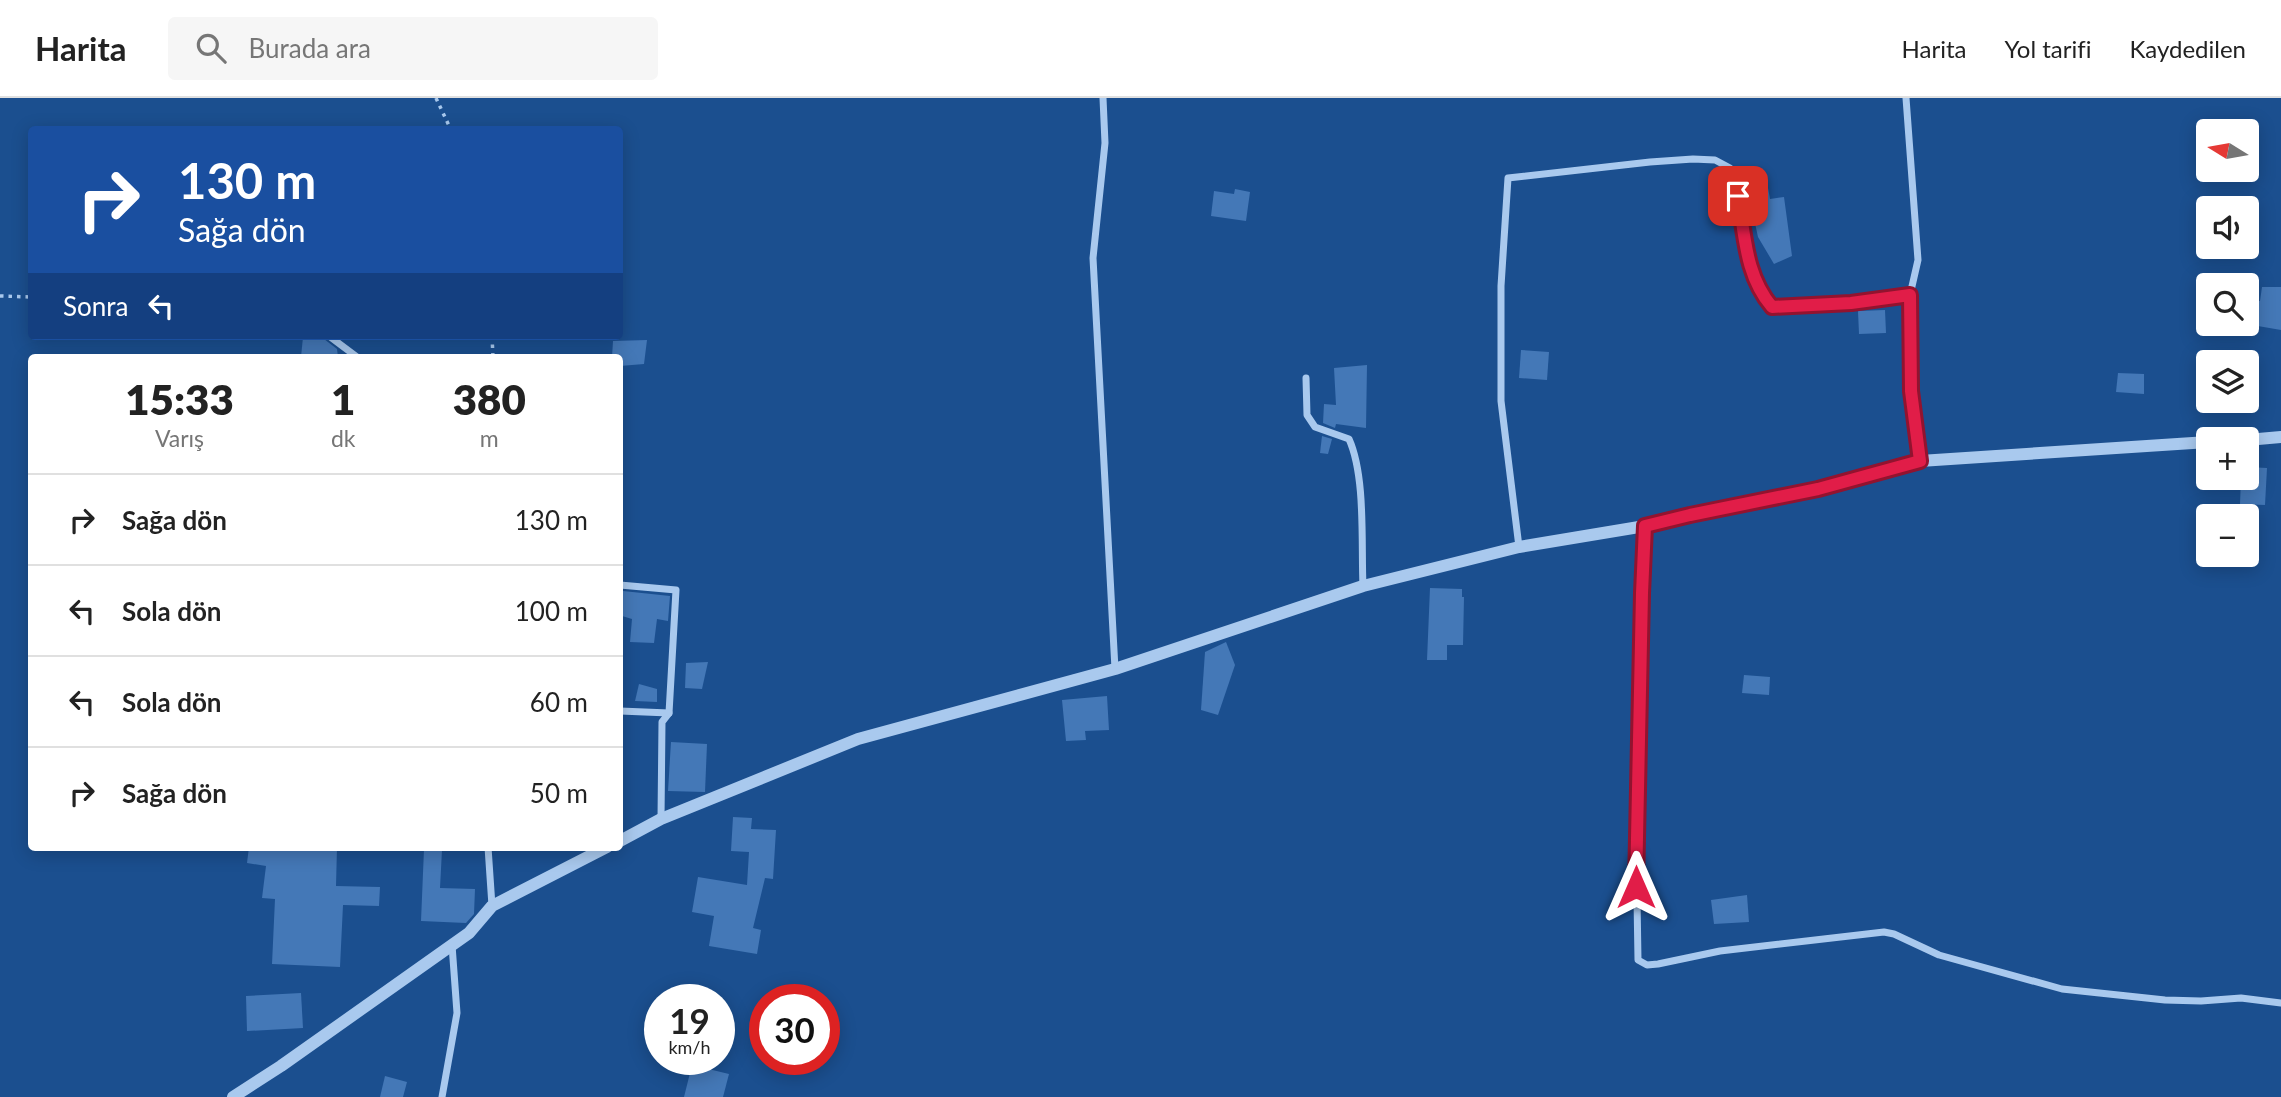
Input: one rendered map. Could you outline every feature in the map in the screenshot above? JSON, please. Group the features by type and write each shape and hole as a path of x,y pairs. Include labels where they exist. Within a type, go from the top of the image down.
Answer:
{"street":[{"path":"1103,98 1105,143 1093,258 1115,668"},
{"path":"1906,98 1918,261 1910,295 1911,391 1920,461"},
{"path":"1519,547 1501,401 1501,286 1508,178 1650,162 1715,160 1730,168 1741,214 1745,250 1760,294 1772,307 1851,303 1910,295"},
{"path":"334,340 353,354"},
{"path":"1306,378 1307,415 1315,427 1349,439 1355,454 1363,586"},
{"path":"2259,439 2281,437"},
{"path":"623,839 661,819 858,739 1115,668 1363,586 1519,547 1645,526 1818,489 1920,461 2196,443"},
{"path":"1645,526 1636,837 1638,960 1647,965 1658,964 1720,951 1884,932 1939,955 2062,989 2165,1000 2241,998 2281,1003"},
{"path":"623,585 676,590 669,713 663,722 661,819"},
{"path":"623,711 669,713"},
{"path":"486,851 492,906"},
{"path":"233,1097 469,933 492,906 599,851"},
{"path":"442,1097 457,1013 452,945"}],"path":[{"path":"436,98 449,126"},
{"path":"0,296 28,297"}],"building":[{"path":"1768,188 1770,199 1784,197 1792,256 1774,264 1758,237 1748,191"},
{"path":"1235,189 1250,192 1246,221 1211,216 1214,191 1234,194"},
{"path":"2262,287 2281,287 2281,330 2259,326"},
{"path":"1885,310 1886,333 1859,334 1858,311"},
{"path":"303,340 325,340 337,349 338,354 301,354"},
{"path":"647,340 644,364 623,366 623,354 612,354 613,341"},
{"path":"1521,350 1549,352 1547,380 1519,378"},
{"path":"1367,365 1366,428 1336,424 1335,428 1323,423 1324,404 1336,405 1334,368"},
{"path":"2118,373 2144,374 2144,394 2116,392"},
{"path":"1322,436 1332,439 1328,454 1320,453"},
{"path":"2259,468 2267,468 2265,505 2240,504 2241,490 2259,490"},
{"path":"1430,588 1462,589 1464,597 1463,645 1447,645 1447,660 1427,660"},
{"path":"623,591 670,596 668,621 657,619 654,643 630,642 632,619 623,616"},
{"path":"1226,642 1235,665 1218,715 1201,710 1205,652"},
{"path":"708,662 702,689 685,688 686,663"},
{"path":"1744,675 1770,677 1769,695 1742,693"},
{"path":"639,684 657,689 657,702 635,701"},
{"path":"1107,696 1109,730 1085,731 1086,740 1066,741 1062,700"},
{"path":"671,742 707,744 705,792 668,791"},
{"path":"733,817 752,818 751,829 776,830 773,879 765,878 753,928 761,930 757,954 709,946 714,916 692,912 698,877 747,885 749,852 731,851"},
{"path":"248,851 337,851 336,886 380,887 379,906 343,905 340,967 272,964 275,899 262,898 266,866 247,863"},
{"path":"424,851 442,851 440,888 475,889 474,914 466,923 421,921"},
{"path":"1747,895 1749,922 1714,924 1711,900"},
{"path":"301,993 303,1028 247,1031 246,996"},
{"path":"690,1075 729,1075 723,1097 684,1097"},
{"path":"385,1076 407,1082 403,1097 380,1097"}],"route":[{"path":"1636,887 1645,526 1818,489 1920,461 1911,391 1910,295 1851,303 1772,307 1760,294 1745,250 1738,196"}]}
